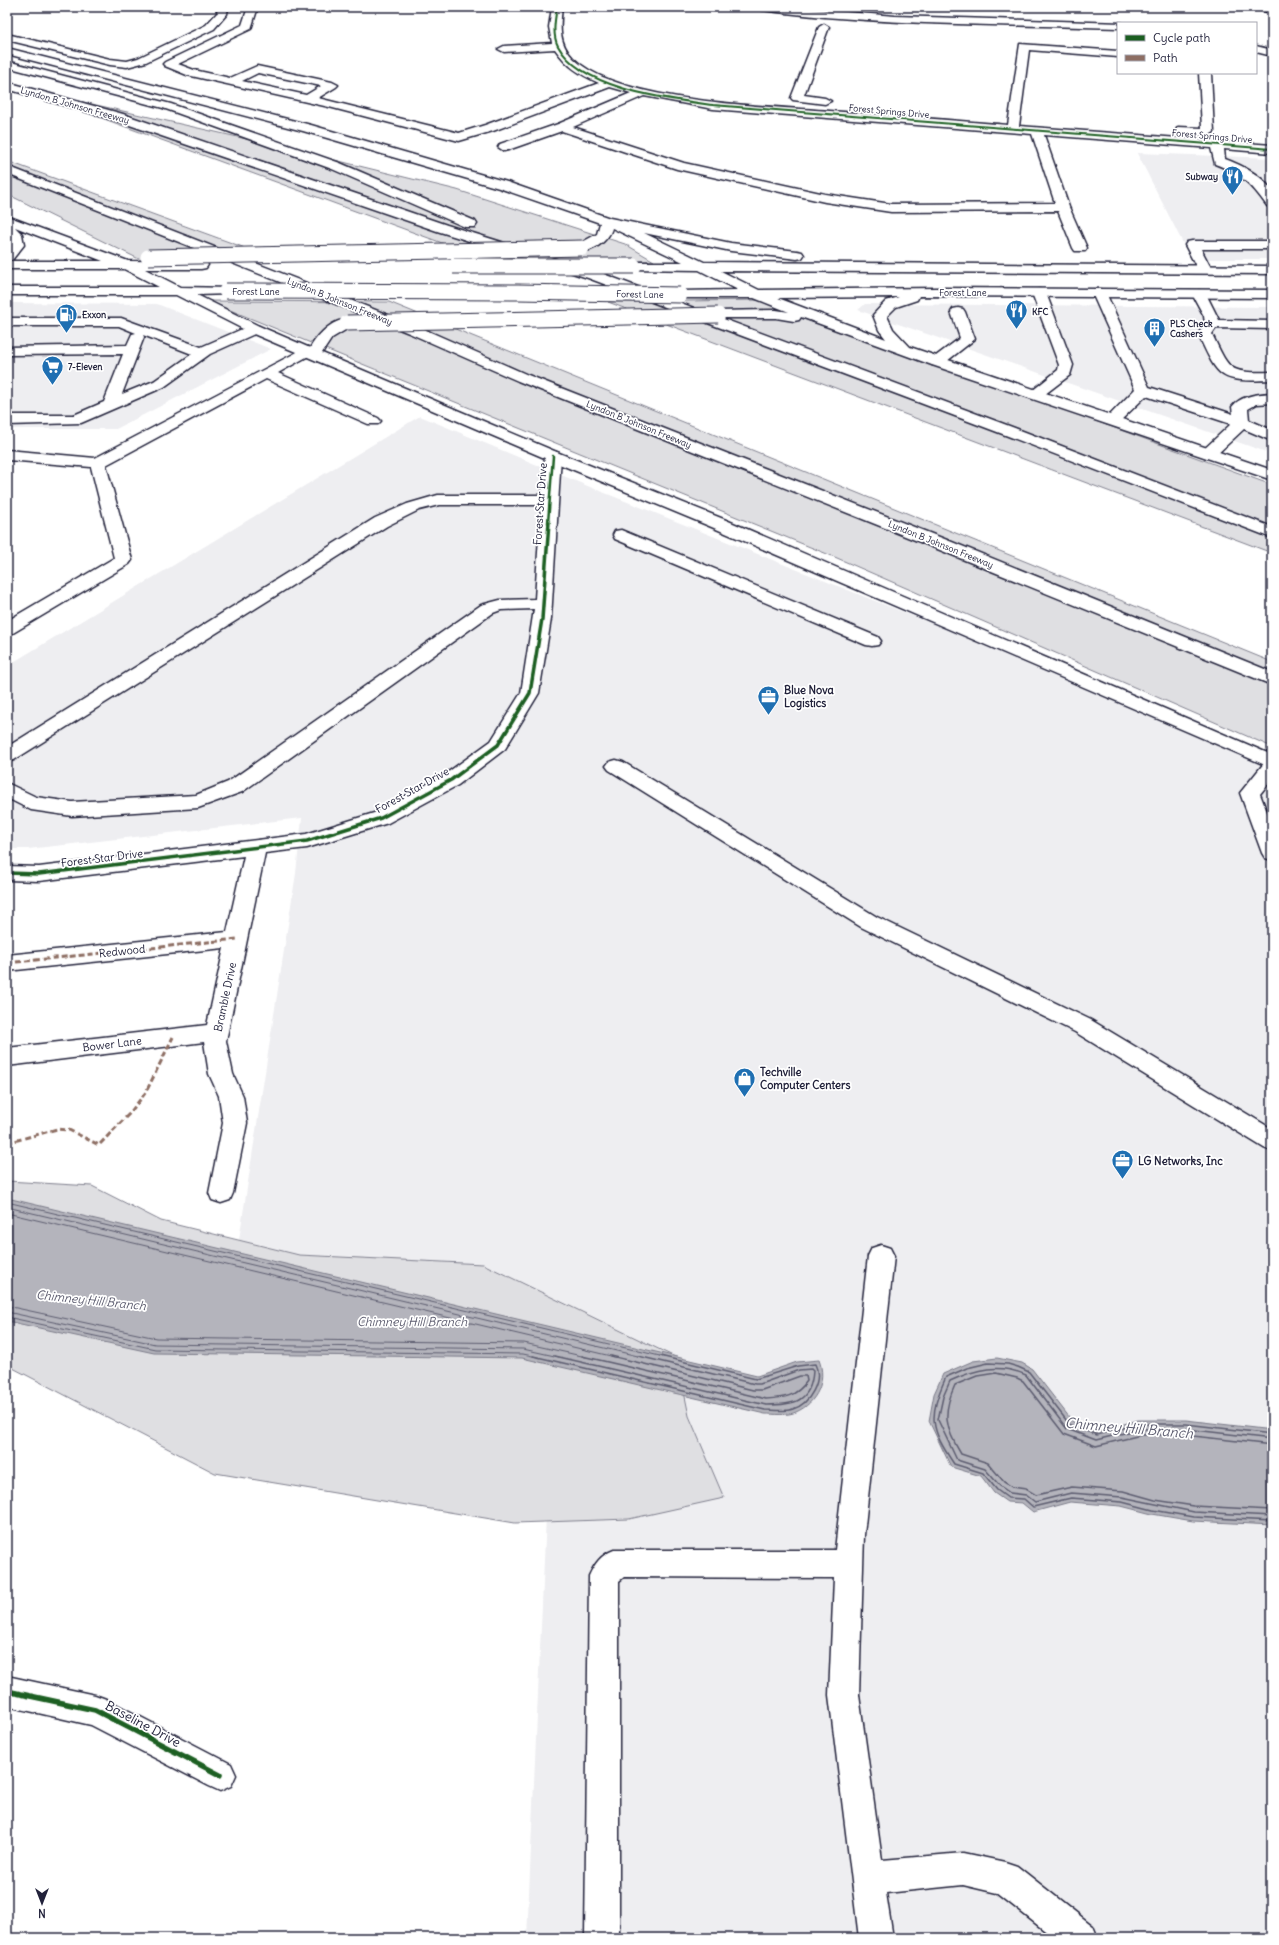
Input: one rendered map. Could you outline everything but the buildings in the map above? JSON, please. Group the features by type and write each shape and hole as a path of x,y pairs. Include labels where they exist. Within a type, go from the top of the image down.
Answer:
{"main road":[{"path":"7,37 110,62 127,64 142,60 210,26 222,14 223,7"},
{"path":"253,7 247,27 169,64 191,73 307,99 459,137 489,128 609,83"},
{"path":"504,49 558,46 554,30 557,7"},
{"path":"762,7 818,15 926,21 1117,26"},
{"path":"926,21 932,7"},
{"path":"1260,7 1272,10"},
{"path":"824,28 797,98 840,102"},
{"name":"Forest Springs Drive","path":"558,46 575,65 609,83 642,93 713,105 1272,149"},
{"path":"1013,129 1024,46 1117,54"},
{"path":"1257,49 1272,53"},
{"path":"7,51 307,128 503,186 608,221 654,242 758,295 835,325 937,362 1272,475"},
{"path":"7,64 167,106 336,166 593,275"},
{"path":"232,82 257,69 332,84 307,99"},
{"path":"1162,128 1208,132 1205,74"},
{"name":"Lyndon B Johnson Freeway","path":"7,85 119,117 442,228 593,275 1014,433 1272,532"},
{"path":"504,147 562,127 642,93"},
{"path":"797,111 802,99"},
{"path":"621,102 636,108"},
{"path":"896,119 899,107"},
{"path":"764,121 767,109"},
{"path":"695,114 748,120"},
{"path":"1001,116 1030,118"},
{"path":"1130,126 1146,127"},
{"path":"562,127 681,166 825,198 891,208 1063,207"},
{"path":"1037,131 1063,207 1080,248"},
{"path":"1026,144 1042,145"},
{"path":"1217,144 1219,161 1231,165 1256,180 1264,189 1271,201"},
{"name":"Lyndon B Johnson Freeway","path":"7,170 414,330 523,378 941,544 1272,678"},
{"path":"7,220 126,265 254,328 310,353 552,456 728,527 1272,762"},
{"path":"64,242 128,255 148,257 582,248 602,237 606,231 608,221"},
{"path":"608,221 731,247 893,267"},
{"path":"7,228 15,234 17,245 7,256"},
{"path":"1205,270 1192,245 1272,245"},
{"path":"7,265 374,266"},
{"path":"437,266 1272,270"},
{"name":"Forest Lane","path":"7,291 177,290 518,292 680,295 937,292 1272,294"},
{"path":"906,351 886,330 880,315 884,310 898,302 937,292"},
{"path":"1035,395 1065,372 1066,365 1039,293"},
{"path":"1099,293 1143,390 1242,422 1272,436"},
{"path":"1199,294 1211,316 1212,324 1205,334 1221,366 1228,373 1246,376 1272,376"},
{"path":"937,362 968,339 958,312"},
{"path":"7,455 98,463 266,373 310,353 329,331 347,323 776,314 835,325"},
{"path":"7,322 121,322 203,353"},
{"path":"1212,324 1272,325"},
{"path":"7,420 76,420 159,384 203,353 254,328"},
{"path":"110,406 140,329"},
{"path":"7,351 132,349"},
{"path":"266,373 373,422"},
{"path":"1112,421 1143,390"},
{"path":"1242,422 1240,407 1247,402 1257,399 1272,398"},
{"path":"1210,453 1242,422"},
{"name":"Forest Star Drive","path":"7,873 39,874 307,841 381,818 451,780 498,744 530,693 543,604 552,456"},
{"path":"7,629 123,560 98,463"},
{"path":"7,756 381,522 413,507 438,500 550,500"},
{"path":"621,535 872,641"},
{"path":"7,790 32,803 72,809 198,801 235,787 487,609 500,605 543,604"},
{"path":"616,766 869,922 1083,1026 1272,1141"},
{"path":"1272,766 1250,793 1272,853"},
{"name":"Bramble Drive","path":"221,1193 235,1123 231,1096 221,1074 215,1041 256,848"},
{"name":"Redwood","path":"7,963 237,939"},
{"name":"Bower Lane","path":"7,1057 217,1032"},
{"path":"876,1938 844,1695 850,1535 881,1256"},
{"path":"602,1938 604,1576 614,1564 624,1563 849,1564"},
{"name":"Baseline Drive","path":"7,1691 95,1710 220,1775"},
{"path":"868,1878 963,1869 1005,1878 1081,1938"}],"shaded area":[{"path":"17,87 286,148 457,190 625,244 654,261 494,262"},
{"path":"1137,153 1272,158 1272,259 1191,259"},
{"path":"7,161 281,261 147,263 7,194"},
{"path":"762,300 1272,485 1272,553 608,302"},
{"path":"208,301 389,302 1272,662 1272,747 837,558"},
{"path":"7,303 157,304 271,349 116,429 7,429"},
{"path":"865,304 1272,307 1272,454 858,310"},
{"path":"420,416 590,487 1228,742 1272,762 1272,1938 527,1938 555,1316 227,1317 296,873 302,818 28,849 7,849 7,666"},
{"path":"7,1181 92,1186 161,1221 299,1255 483,1264 677,1358 689,1416 724,1498 629,1519 515,1523 215,1473 7,1365"}],"water":[{"name":"Chimney Hill Branch","path":"7,1198 757,1376 797,1362 819,1360 822,1375 821,1383 815,1397 810,1403 796,1412 789,1414 765,1414 522,1358 154,1353 7,1321"},
{"name":"Chimney Hill Branch","path":"997,1358 1022,1363 1032,1369 1073,1422 1099,1431 1138,1420 1186,1420 1272,1430 1272,1525 1193,1521 1152,1514 1121,1506 1070,1502 1033,1512 1022,1503 1007,1502 994,1493 981,1476 951,1467 929,1421 934,1394 943,1374 973,1361"}],"marked path":[{"path":"7,963 237,939"},
{"path":"7,1143 57,1129 69,1130 99,1145 129,1114 146,1092 173,1037"}],"cycle path":[{"path":"557,7 555,37 558,46 569,60 585,72 605,82 652,95 713,105 1272,149"},
{"path":"7,873 39,874 307,841 381,818 451,780 498,745 530,693 542,619 553,456"},
{"path":"7,1691 95,1710 220,1775"}],"place":[{"name":"Subway","path":"1233,196"},
{"name":"KFC","path":"1016,330"},
{"name":"Exxon","path":"66,334"},
{"name":"PLS Check Cashers","path":"1154,348"},
{"name":"7-Eleven","path":"52,386"},
{"name":"Blue Nova Logistics","path":"769,716"},
{"name":"Techville Computer Centers","path":"744,1098"},
{"name":"LG Networks, Inc","path":"1122,1180"}]}
